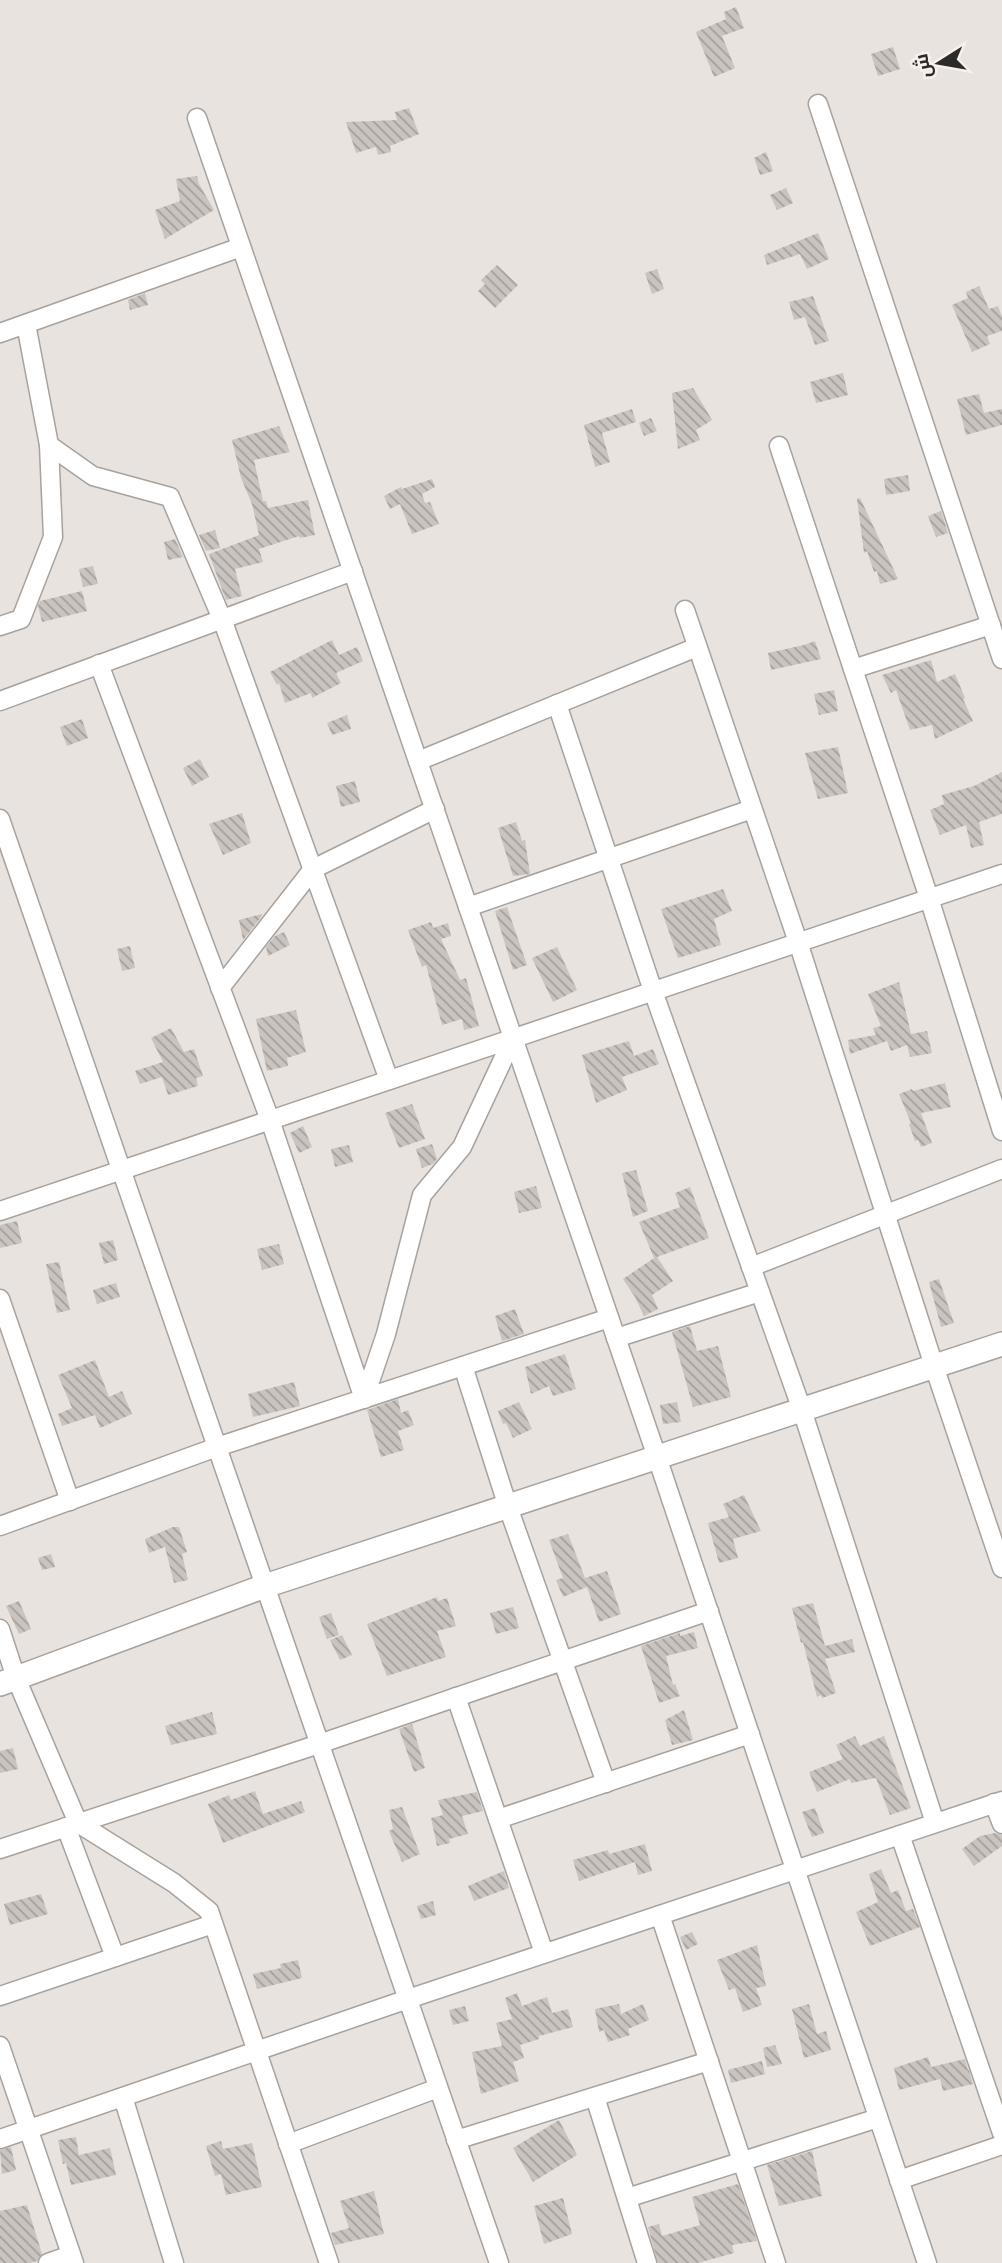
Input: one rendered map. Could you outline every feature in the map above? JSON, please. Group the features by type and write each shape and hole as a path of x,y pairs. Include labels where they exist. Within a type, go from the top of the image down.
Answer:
{"street":[{"path":"818,104 1002,659"},
{"path":"197,118 657,1457 927,2263"},
{"path":"0,333 242,247"},
{"path":"0,626 21,620 53,537 49,445 26,324"},
{"path":"49,445 93,476 170,497 222,619 389,1080"},
{"path":"779,446 929,898 1002,1131"},
{"path":"0,701 353,571"},
{"path":"685,610 798,942 934,1366 1002,1565"},
{"path":"853,669 991,625"},
{"path":"418,761 697,647"},
{"path":"99,664 270,1120 364,1399"},
{"path":"557,704 653,991 802,1410 935,1823"},
{"path":"468,907 752,808"},
{"path":"220,988 313,869 435,809"},
{"path":"0,819 499,2263"},
{"path":"0,1211 1002,874"},
{"path":"364,1399 386,1334 422,1195 462,1147 513,1038"},
{"path":"751,1267 1002,1168"},
{"path":"616,1338 760,1292"},
{"path":"0,1299 8,1348 69,1501"},
{"path":"0,1526 217,1447 609,1318"},
{"path":"8,1681 265,1586 1002,1344"},
{"path":"463,1366 508,1507 606,1783"},
{"path":"0,1849 709,1611"},
{"path":"0,1629 8,1681 72,1825 115,1957"},
{"path":"456,1697 544,1953"},
{"path":"498,1819 750,1734"},
{"path":"0,2138 998,1802 1002,1824"},
{"path":"72,1825 174,1882 209,1911 329,2263"},
{"path":"900,1835 1002,2133"},
{"path":"660,1915 776,2263"},
{"path":"0,1996 214,1924"},
{"path":"0,2046 73,2259 48,2263"},
{"path":"456,2140 709,2061"},
{"path":"288,2144 438,2088"},
{"path":"123,2096 174,2263"},
{"path":"595,2097 647,2263"},
{"path":"627,2198 878,2118"},
{"path":"899,2180 1002,2145"}],"building":[{"path":"736,7 744,28 722,36 735,68 714,77 696,32 726,19 724,12"},
{"path":"893,47 900,69 878,76 871,54"},
{"path":"409,108 419,134 390,146 391,152 378,155 376,147 356,153 346,122 397,120 395,112"},
{"path":"766,152 773,171 760,175 754,158"},
{"path":"197,176 214,210 165,239 155,210 180,201 176,179"},
{"path":"786,188 793,203 777,210 770,195"},
{"path":"818,233 829,259 807,269 800,254 767,265 764,255"},
{"path":"497,265 518,285 495,308 478,291 485,284 481,280"},
{"path":"657,269 664,289 652,294 645,273"},
{"path":"979,286 989,309 998,306 1002,317 1002,331 987,336 990,344 972,352 952,305 968,298 966,292"},
{"path":"145,293 148,305 130,310 128,300"},
{"path":"813,296 829,341 815,345 805,317 794,320 789,302"},
{"path":"843,373 848,395 816,403 810,382"},
{"path":"693,388 712,420 696,430 700,440 678,449 672,393"},
{"path":"979,394 984,413 1002,409 1002,425 966,435 957,399"},
{"path":"632,409 636,422 602,433 610,462 595,467 584,425"},
{"path":"651,418 657,431 644,436 639,423"},
{"path":"279,426 290,452 254,460 263,501 266,501 268,508 308,500 315,535 299,536 259,549 263,562 235,569 242,596 226,600 209,554 259,535 232,440"},
{"path":"908,475 910,491 886,495 884,479"},
{"path":"432,479 435,487 422,494 425,503 430,502 439,524 412,534 400,504 390,509 384,496 401,487 402,489"},
{"path":"860,498 898,579 880,584 867,551 864,553 857,499"},
{"path":"941,511 948,533 936,537 928,516"},
{"path":"215,530 220,548 206,551 199,535"},
{"path":"175,539 183,557 168,560 164,542"},
{"path":"93,566 98,584 83,587 79,569"},
{"path":"82,591 87,611 42,622 38,606 40,601"},
{"path":"332,640 339,655 357,647 363,661 336,673 341,683 312,698 311,693 285,703 279,683 277,685 270,672"},
{"path":"815,641 821,659 771,670 768,653"},
{"path":"931,660 937,682 955,674 973,721 935,739 932,725 910,730 896,690 891,693 882,675"},
{"path":"834,690 838,711 819,715 814,694"},
{"path":"347,715 351,729 332,735 327,723"},
{"path":"82,719 88,738 67,746 60,727"},
{"path":"838,747 848,793 818,799 805,753"},
{"path":"200,759 209,777 192,786 183,768"},
{"path":"1002,772 1002,814 979,822 984,845 971,848 966,825 940,835 930,810 944,804 942,795 974,786"},
{"path":"355,781 360,802 341,807 336,786"},
{"path":"242,813 251,843 223,855 209,824"},
{"path":"516,822 522,841 525,840 530,874 513,876 498,828"},
{"path":"723,889 732,911 714,919 721,945 678,958 661,909"},
{"path":"507,907 527,965 513,970 495,911"},
{"path":"262,916 243,940 239,920"},
{"path":"431,922 433,928 448,923 451,936 441,939 460,980 466,978 479,1026 464,1030 462,1019 442,1025 426,965 422,967 408,930"},
{"path":"284,932 290,945 268,956 266,947 275,936"},
{"path":"130,946 135,968 122,971 117,949"},
{"path":"557,947 577,990 553,1002 532,958"},
{"path":"899,982 911,1034 927,1031 932,1053 910,1057 907,1045 891,1051 887,1041 850,1054 848,1040 876,1035 873,1028 881,1026 868,994"},
{"path":"296,1010 306,1052 287,1058 288,1066 267,1071 256,1019"},
{"path":"171,1028 184,1052 194,1049 203,1076 196,1078 198,1086 168,1095 162,1077 140,1084 135,1071 163,1062 151,1038"},
{"path":"629,1041 634,1056 653,1049 659,1064 622,1077 627,1090 596,1103 582,1055"},
{"path":"945,1083 951,1107 921,1113 932,1143 921,1147 918,1140 915,1141 899,1094"},
{"path":"412,1104 425,1139 399,1148 385,1113"},
{"path":"303,1126 312,1147 299,1153 290,1133"},
{"path":"432,1144 437,1159 433,1164 422,1168 416,1149"},
{"path":"349,1145 353,1162 335,1167 331,1149"},
{"path":"636,1170 648,1211 633,1217 622,1173"},
{"path":"536,1186 542,1208 519,1213 514,1192"},
{"path":"690,1187 709,1238 657,1257 673,1281 652,1295 658,1309 644,1316 623,1279 654,1258 639,1222 680,1207 675,1193"},
{"path":"17,1221 22,1243 0,1248 0,1225"},
{"path":"113,1240 118,1260 104,1264 99,1243"},
{"path":"279,1244 284,1264 262,1270 257,1249"},
{"path":"59,1262 70,1310 57,1313 46,1264"},
{"path":"939,1279 954,1323 941,1327 929,1282"},
{"path":"116,1283 120,1297 97,1304 93,1290"},
{"path":"515,1309 524,1334 502,1341 495,1316"},
{"path":"690,1326 697,1351 718,1346 731,1397 693,1407 672,1332"},
{"path":"565,1354 576,1389 553,1396 549,1386 531,1394 525,1367"},
{"path":"95,1360 109,1397 122,1391 132,1414 100,1428 95,1415 62,1426 58,1414 72,1408 58,1375"},
{"path":"294,1382 300,1406 253,1417 248,1394"},
{"path":"398,1399 401,1413 408,1410 414,1425 398,1431 404,1450 381,1457 367,1410"},
{"path":"519,1402 532,1429 513,1438 498,1411"},
{"path":"677,1402 681,1422 663,1424 660,1405"},
{"path":"744,1495 761,1531 733,1539 738,1558 719,1563 708,1523 729,1517 723,1504"},
{"path":"179,1527 187,1552 182,1554 188,1580 174,1583 165,1547 149,1553 145,1539"},
{"path":"568,1534 585,1578 607,1571 621,1614 599,1622 587,1587 563,1597 556,1580 563,1578 549,1540"},
{"path":"51,1554 55,1567 42,1570 38,1558"},
{"path":"437,1597 438,1601 447,1598 456,1626 437,1631 446,1657 387,1676 367,1624"},
{"path":"19,1601 31,1629 19,1634 6,1606"},
{"path":"813,1603 825,1646 852,1639 855,1652 825,1659 836,1693 822,1698 821,1695 817,1697 792,1608"},
{"path":"513,1607 519,1628 496,1634 490,1613"},
{"path":"331,1613 339,1635 327,1639 319,1617"},
{"path":"694,1632 698,1648 666,1656 673,1685 675,1684 680,1696 659,1703 641,1646 680,1633 680,1636"},
{"path":"342,1635 352,1655 340,1660 330,1640"},
{"path":"684,1710 693,1740 672,1745 665,1720"},
{"path":"212,1712 217,1734 171,1745 165,1726"},
{"path":"412,1724 425,1768 414,1772 399,1729"},
{"path":"855,1736 860,1746 884,1736 911,1808 890,1815 876,1778 851,1783 850,1779 817,1792 809,1772 843,1759 836,1745"},
{"path":"13,1748 18,1769 0,1773 0,1751"},
{"path":"255,1791 263,1814 301,1801 305,1812 223,1843 208,1804 229,1795 231,1800"},
{"path":"477,1792 483,1811 462,1816 468,1834 449,1839 450,1843 437,1846 431,1818 443,1815 438,1800"},
{"path":"402,1807 420,1854 402,1862 389,1831 393,1829 389,1810"},
{"path":"815,1808 824,1833 812,1837 802,1812"},
{"path":"995,1833 1002,1835 1002,1846 974,1866 962,1849 980,1836"},
{"path":"645,1844 652,1871 638,1875 635,1862 579,1881 573,1860 608,1850 609,1854"},
{"path":"881,1869 891,1893 898,1890 906,1911 913,1909 920,1927 870,1946 856,1912 878,1902 869,1874"},
{"path":"504,1871 509,1888 474,1901 468,1886"},
{"path":"41,1894 48,1914 10,1925 4,1904"},
{"path":"433,1901 436,1915 421,1919 417,1906"},
{"path":"692,1932 698,1944 686,1950 680,1937"},
{"path":"757,1945 766,1986 756,1988 762,2005 743,2012 735,1988 729,1990 717,1960"},
{"path":"298,1960 302,1978 257,1989 253,1974 281,1968 280,1964"},
{"path":"517,1993 522,2006 547,1997 552,2013 568,2009 573,2027 539,2036 539,2039 520,2045 524,2058 513,2062 519,2081 481,2094 472,2052 502,2046 496,2023 512,2019 505,1998"},
{"path":"619,2004 621,2014 643,2004 649,2020 628,2029 630,2035 608,2042 604,2030 599,2032 595,2009"},
{"path":"809,2004 817,2034 826,2031 831,2050 804,2058 792,2009"},
{"path":"465,2006 469,2021 453,2025 449,2010"},
{"path":"775,2045 782,2064 767,2067 763,2048"},
{"path":"928,2057 931,2067 965,2059 968,2070 962,2072 969,2070 973,2084 943,2091 940,2079 899,2090 894,2068"},
{"path":"762,2061 765,2074 731,2083 728,2070"},
{"path":"559,2120 577,2155 533,2182 513,2148"},
{"path":"76,2137 79,2155 110,2148 116,2175 71,2185 58,2140"},
{"path":"221,2141 223,2149 252,2143 262,2187 226,2195 221,2174 215,2176 206,2146"},
{"path":"11,2147 16,2170 2,2174 0,2150"},
{"path":"812,2151 822,2196 779,2206 767,2165"},
{"path":"738,2184 757,2241 732,2245 734,2253 698,2263 658,2263 648,2227 659,2224 662,2236 700,2225 692,2197"},
{"path":"374,2191 384,2234 335,2245 331,2233 349,2228 340,2201"},
{"path":"563,2198 572,2234 544,2244 534,2206"},
{"path":"27,2205 42,2254 37,2261 30,2263 0,2263 0,2211"}]}
